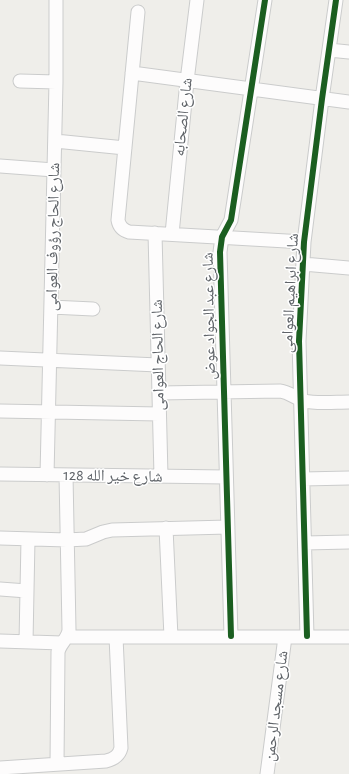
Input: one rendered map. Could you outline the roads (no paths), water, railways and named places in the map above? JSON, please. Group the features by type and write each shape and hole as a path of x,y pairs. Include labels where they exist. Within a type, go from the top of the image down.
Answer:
{"street":[{"name":"شارع الحاج رؤوف العوامى","path":"47,475 55,141 56,0"},
{"name":"شارع الصحابه","path":"172,234 186,81 197,0"},
{"name":"شارع عبد الجواد عوض","path":"231,636 220,252 222,237 231,220 265,0"},
{"name":"شارع ابراهيم العوامى","path":"307,636 302,400 299,341 304,242 336,0"},
{"path":"138,12 118,220 120,226 125,231 304,242"},
{"path":"329,50 349,52"},
{"path":"132,73 349,102"},
{"path":"20,81 56,82"},
{"path":"55,141 125,148"},
{"path":"0,166 54,170"},
{"name":"شارع الحاج العوامى","path":"155,233 160,476"},
{"path":"303,264 349,268"},
{"path":"51,307 93,309"},
{"path":"0,358 158,365"},
{"path":"158,393 280,391 291,393 302,400 309,402 349,402"},
{"path":"0,411 159,414"},
{"name":"شارع خير الله 128","path":"0,474 226,477"},
{"path":"57,764 58,652 69,630 66,475"},
{"path":"303,479 349,478"},
{"path":"0,538 67,540 86,539 112,530 228,527"},
{"path":"166,528 171,637"},
{"path":"26,642 28,539"},
{"path":"305,543 349,542"},
{"path":"0,589 27,590"},
{"path":"0,768 106,760 116,757 121,748 116,637"},
{"path":"0,641 26,642 116,637 349,637"},
{"name":"شارع مسجد الرحمن","path":"267,774 285,637"}]}
